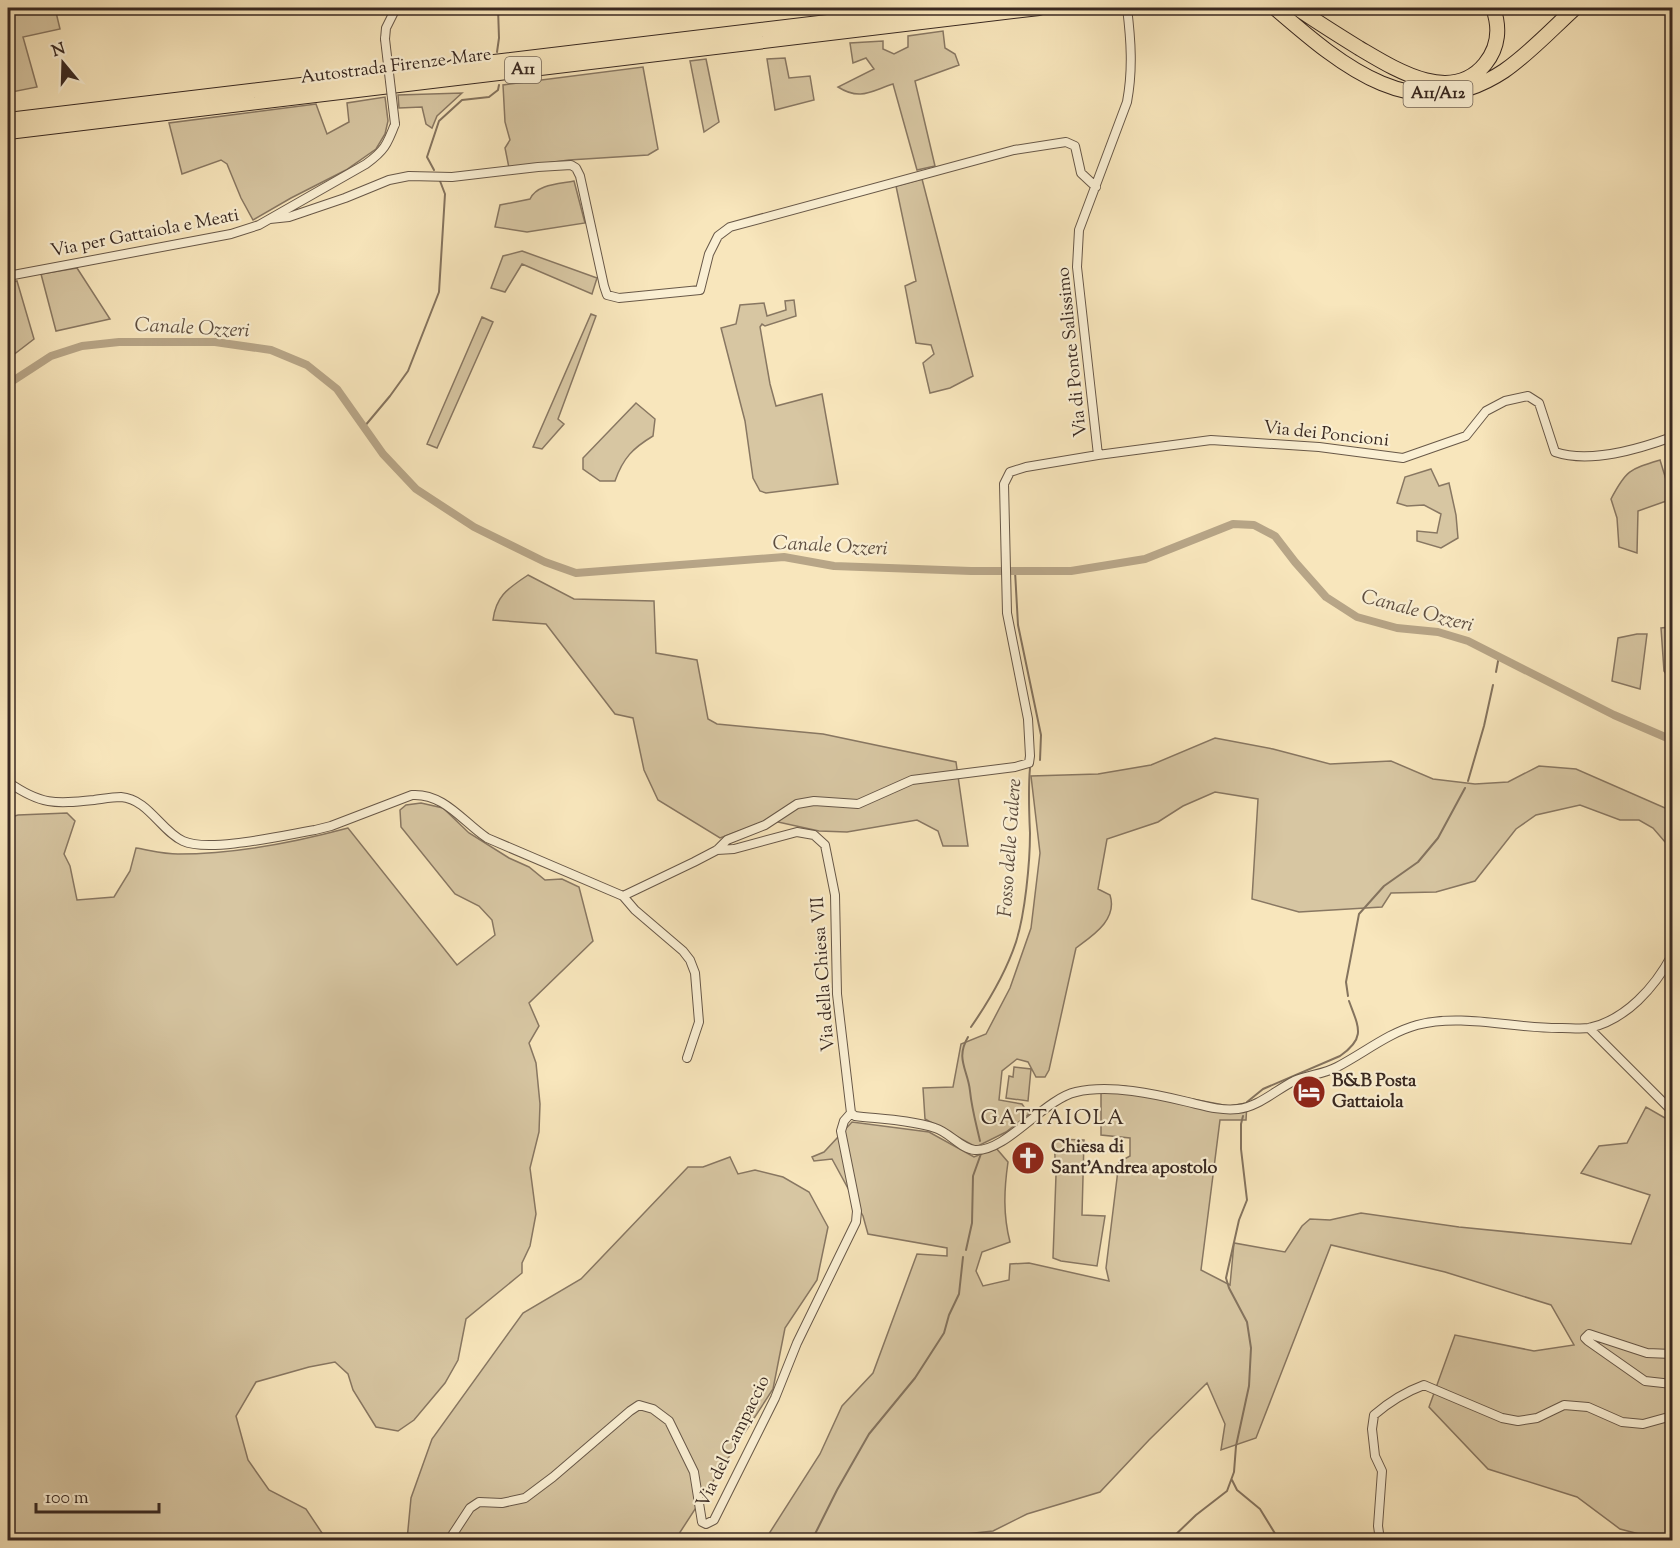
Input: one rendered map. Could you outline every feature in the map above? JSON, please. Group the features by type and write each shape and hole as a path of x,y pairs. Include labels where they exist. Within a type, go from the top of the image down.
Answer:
{"highway":[{"path":"901,13 927,8"},
{"name":"Autostrada Firenze-Mare","path":"8,120 945,8"},
{"name":"Autostrada Firenze-Mare","path":"8,132 1039,8"},
{"name":"A11/A12","path":"1275,8 1347,64 1377,82 1407,93 1443,94 1473,87 1518,61 1575,8"},
{"path":"1297,8 1395,69 1419,79 1438,82 1469,77 1489,59 1497,35 1497,21 1493,8"}],"street":[{"name":"Via per Gattaiola e Meati","path":"8,276 231,234 259,225 366,164 387,146 395,124 385,39 386,27 396,8"},
{"name":"Via di Ponte Salissimo","path":"717,849 727,840 765,825 797,804 814,801 858,804 912,780 1015,767 1029,763 1028,719 1007,613 1004,484 1010,472 1098,454 1077,267 1079,230 1126,102 1131,69 1127,8"},
{"path":"270,219 289,217 389,180 409,176 452,177 491,174 538,166 571,165 576,168 580,176 603,286 607,295 619,298 699,290 709,254 718,236 730,227 1014,150 1066,142 1075,146 1081,173 1096,187"},
{"name":"Via dei Poncioni","path":"1098,454 1210,440 1319,447 1403,458 1466,436 1486,411 1505,401 1528,396 1539,403 1555,452 1565,455 1579,456 1637,450 1672,437"},
{"path":"8,782 27,795 46,802 66,803 122,797 129,799 145,808 182,841 206,846 315,830 412,795 432,797 450,807 487,838 623,896 635,910 683,951 693,967 697,986 699,1022 687,1058"},
{"name":"Via della Chiesa VII","path":"717,849 734,849 797,832 814,836 825,845 835,895 837,994 851,1113"},
{"path":"623,896 717,849"},
{"path":"851,1113 855,1116 938,1128 976,1150 998,1143 1057,1101 1076,1092 1100,1090 1144,1092 1210,1107 1239,1109 1250,1107 1296,1080 1334,1068 1387,1037 1419,1025 1445,1020 1534,1028 1589,1028 1621,1014 1646,994 1672,956"},
{"path":"1589,1028 1672,1111"},
{"name":"Via del Campaccio","path":"451,1537 470,1508 479,1502 502,1503 525,1498 639,1406 653,1410 669,1422 694,1472 702,1522 706,1524 713,1521 774,1398 798,1342 856,1222 857,1211 841,1131 844,1121 851,1113"},
{"path":"1672,1354 1647,1353 1589,1334 1585,1338 1645,1381 1672,1384"},
{"path":"1380,1540 1378,1526 1382,1471 1375,1456 1372,1430 1374,1415 1409,1390 1424,1385 1502,1418 1518,1421 1537,1418 1564,1406 1588,1407 1622,1422 1643,1424 1672,1416"}],"shaded area":[{"path":"8,8 55,8 60,29 23,37 37,87 12,92 8,79"},
{"path":"943,31 945,48 955,54 959,65 915,81 935,166 917,170 893,84 859,94 838,87 874,69 866,58 853,63 850,43 883,41 883,49 894,54 908,47 908,36"},
{"path":"785,58 789,78 810,76 814,100 775,110 767,59"},
{"path":"706,59 719,122 704,132 690,61"},
{"path":"643,67 658,149 648,155 569,160 509,168 505,148 510,140 505,122 503,85"},
{"path":"462,93 437,116 432,128 426,124 422,107 399,108 398,95"},
{"path":"385,97 388,121 385,134 376,149 346,170 253,220 227,164 221,160 182,174 169,123 316,104 327,134 349,122 347,103"},
{"path":"922,179 973,376 950,388 930,393 923,363 934,354 931,345 916,343 905,286 916,281 896,186"},
{"path":"574,181 585,223 527,232 495,227 500,205 530,199 538,190"},
{"path":"522,251 597,278 592,294 522,264 505,292 491,288 503,256"},
{"path":"77,268 110,319 56,331 41,274"},
{"path":"17,281 34,339 8,359 8,283"},
{"path":"794,300 796,316 765,326 762,324 760,327 770,384 776,406 822,394 838,484 766,493 760,491 753,478 745,421 721,328 736,324 740,305 764,303 767,316 786,310 785,301"},
{"path":"591,314 596,316 558,419 564,424 542,449 533,447"},
{"path":"482,317 493,322 437,448 427,444"},
{"path":"636,403 655,419 653,436 630,454 615,481 600,481 583,469 583,458"},
{"path":"1660,460 1672,499 1638,511 1637,553 1619,547 1617,518 1611,499 1630,472"},
{"path":"1431,469 1439,486 1449,483 1456,515 1458,538 1441,548 1417,541 1417,531 1437,533 1441,514 1424,505 1407,506 1397,503 1405,477"},
{"path":"528,575 574,599 654,601 656,653 697,660 708,719 717,724 823,734 956,762 968,846 943,846 938,831 917,820 847,832 819,831 769,820 720,838 658,800 644,770 633,718 615,714 546,624 493,620 500,598 509,588"},
{"path":"1670,627 1672,630 1672,683 1664,671 1661,628"},
{"path":"1647,634 1640,689 1612,681 1618,638"},
{"path":"1215,738 1273,749 1330,764 1391,761 1433,779 1475,784 1508,782 1539,766 1576,769 1672,811 1672,850 1653,828 1639,820 1620,820 1580,805 1536,815 1516,829 1475,881 1436,892 1391,893 1382,907 1299,912 1252,899 1258,799 1215,792 1183,806 1158,822 1107,839 1098,889 1110,895 1110,912 1102,926 1076,948 1049,1070 1045,1077 1036,1077 1028,1062 1017,1059 1002,1071 999,1100 1022,1104 1029,1114 1006,1132 976,1147 925,1119 923,1088 953,1087 961,1044 986,1034 1010,988 1031,928 1040,853 1031,776 1098,774 1151,765"},
{"path":"421,803 443,808 469,833 509,858 529,867 545,880 562,879 579,887 593,941 529,1003 539,1026 529,1043 536,1063 540,1104 539,1132 530,1168 536,1214 530,1246 522,1263 522,1273 466,1319 458,1360 445,1383 414,1420 398,1431 376,1427 353,1390 348,1374 335,1362 256,1382 236,1416 248,1460 269,1490 306,1509 324,1536 321,1540 8,1540 8,818 18,815 67,813 75,821 64,854 70,866 77,900 114,897 130,871 136,848 173,854 220,852 286,842 348,828 457,965 495,935 492,920 479,906 455,894 401,827 400,810 406,805"},
{"path":"1014,1067 1031,1069 1028,1101 1006,1098 1009,1076 1013,1077"},
{"path":"1101,1086 1124,1086 1229,1106 1247,1103 1246,1120 1220,1120 1201,1270 1230,1285 1234,1243 1285,1252 1302,1226 1310,1219 1330,1220 1361,1213 1459,1227 1631,1244 1650,1195 1581,1173 1599,1146 1627,1143 1646,1107 1672,1122 1672,1540 1662,1540 1620,1529 1577,1497 1488,1469 1429,1407 1455,1335 1534,1351 1574,1345 1551,1305 1445,1272 1331,1245 1256,1438 1221,1450 1225,1424 1207,1383 1100,1492 1027,1514 993,1531 966,1534 961,1540 765,1540 820,1454 842,1406 873,1373 917,1254 947,1256 947,1248 868,1234 863,1216 832,1159 814,1161 812,1157 824,1152 852,1122 929,1132 974,1157 996,1148 1008,1162 1005,1202 1010,1242 982,1252 976,1271 983,1286 1009,1280 1010,1264 1029,1263 1109,1281 1106,1268 1119,1162 1130,1156 1130,1138 1101,1135"},
{"path":"1054,1139 1084,1140 1082,1215 1105,1216 1097,1266 1053,1258 1056,1175"},
{"path":"730,1157 738,1174 755,1170 783,1177 809,1192 828,1227 817,1280 785,1328 773,1389 675,1540 407,1540 411,1498 432,1439 523,1313 581,1279 688,1167 703,1167"}],"waterway":[{"path":"497,52 498,8"},
{"path":"434,170 427,157 439,121 462,100 489,97 498,90 499,85"},
{"path":"364,427 408,371 439,292 445,194 440,181"},
{"name":"Canale Ozzeri","path":"8,384 51,356 82,346 119,342 215,342 271,350 307,365 337,389 383,454 416,489 474,527 545,562 576,573 784,557 834,566 971,571 1071,571 1145,559 1233,524 1254,525 1275,536 1326,597 1357,617 1397,628 1438,632 1468,641 1614,715 1672,740"},
{"name":"Fosso delle Galere","path":"1015,571 1018,625 1041,735 1040,760"},
{"path":"1496,672 1499,656"},
{"path":"1468,781 1493,685"},
{"name":"Fosso delle Galere","path":"971,1027 991,997 1012,953 1019,931 1029,859 1030,768"},
{"path":"1348,996 1346,982 1359,914 1384,886 1418,862 1438,838 1465,788"},
{"path":"1247,1102 1263,1089 1340,1056 1348,1050 1354,1044 1358,1032 1349,1001"},
{"name":"Fosso delle Galere","path":"968,1037 962,1058 980,1141"},
{"path":"1170,1540 1196,1515 1227,1491 1234,1472 1236,1446 1249,1386 1251,1348 1247,1322 1226,1278 1239,1220 1247,1200 1241,1149 1243,1116"},
{"name":"Fosso delle Galere","path":"966,1250 972,1223 973,1176 982,1151"},
{"name":"Fosso delle Galere","path":"812,1540 869,1434 915,1378 944,1333 959,1294 963,1257"},
{"path":"1232,1480 1237,1490 1260,1509 1279,1540"}],"place":[{"name":"B&B Posta Gattaiola","path":"1309,1092"},
{"name":"Chiesa di Sant'Andrea apostolo","path":"1028,1158"}],"district":[{"name":"GATTAIOLA","path":"1053,1119"}]}
